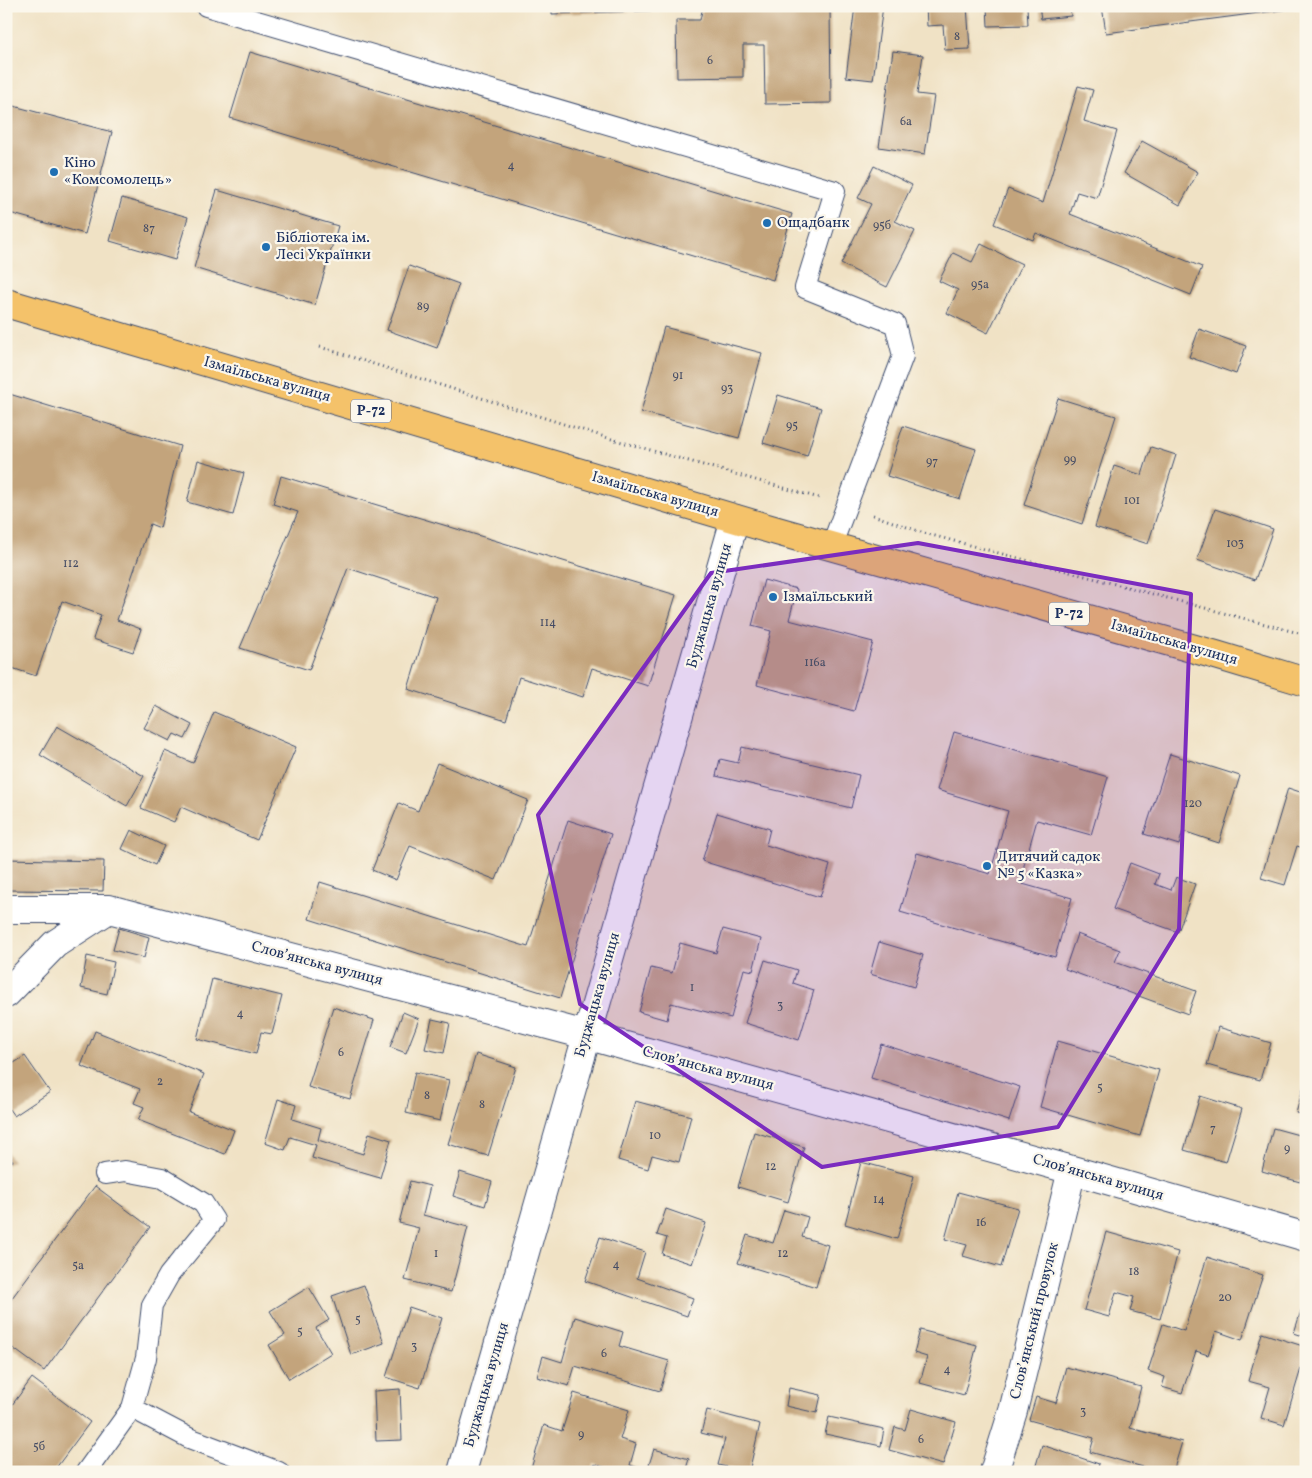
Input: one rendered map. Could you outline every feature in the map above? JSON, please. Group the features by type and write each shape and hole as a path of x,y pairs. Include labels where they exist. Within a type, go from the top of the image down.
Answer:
{"main road":[{"name":"Ізмаїльська вулиця","path":"6,303 831,547 1306,682"}],"street":[{"name":"Буджацька вулиця","path":"462,1472 735,519"},
{"name":"Словʼянська вулиця","path":"6,909 109,908 586,1035 1306,1237"},
{"path":"6,994 55,944 109,908"},
{"name":"Словʼянський провулок","path":"994,1472 1013,1411 1072,1170"}],"lane":[{"path":"206,6 835,191 805,288 895,324 903,356 831,547"},
{"path":"86,1472 132,1408 146,1358 152,1305 169,1275 214,1220 202,1203 162,1178 125,1171 105,1174"},
{"path":"132,1408 189,1438 278,1472"}],"path":[{"path":"320,347 608,438 846,506 924,533 1306,635"}],"highlighted area":[{"path":"918,543 1191,594 1179,929 1058,1127 822,1167 580,1004 538,815 711,573"}],"building":[{"path":"552,6 672,6 672,10 552,14"},
{"path":"703,6 830,6 831,103 765,104 764,45 743,45 743,77 677,78 676,20 700,20"},
{"path":"855,6 883,6 873,80 846,77"},
{"path":"926,6 967,6 970,49 945,50 943,25 927,26"},
{"path":"987,6 1027,6 1028,25 988,26"},
{"path":"1039,6 1070,6 1071,16 1041,19"},
{"path":"1102,6 1305,6 1305,7 1106,33"},
{"path":"893,51 923,55 917,94 934,96 925,154 879,147"},
{"path":"250,52 792,214 773,280 230,118"},
{"path":"1078,86 1093,90 1084,121 1117,131 1097,198 1077,192 1070,214 1202,267 1191,295 1036,233 1033,240 994,224 1008,189 1043,203"},
{"name":"Кіно «Комсомолець»","path":"6,104 112,132 85,234 6,212"},
{"path":"1142,141 1198,172 1180,205 1124,173"},
{"path":"874,166 912,185 895,221 915,231 887,287 841,264 871,204 858,198"},
{"name":"Бібліотека ім. Лесі Українки","path":"217,190 338,226 315,305 194,268"},
{"path":"122,198 188,217 175,260 110,241"},
{"path":"981,244 1022,264 988,333 947,313 958,290 939,281 953,253 972,262"},
{"path":"409,266 459,284 437,348 387,330"},
{"path":"664,327 762,353 739,438 641,412"},
{"path":"1199,329 1246,346 1236,374 1189,357"},
{"path":"6,393 180,446 160,528 150,524 117,620 141,629 133,652 93,639 101,615 62,601 36,676 6,666 8,641 6,640"},
{"path":"778,395 821,408 807,456 763,443"},
{"path":"1058,398 1116,416 1082,524 1024,505"},
{"path":"903,426 976,449 960,499 887,476"},
{"path":"1151,447 1176,455 1148,544 1095,527 1114,466 1142,475"},
{"path":"198,460 244,473 233,515 187,502"},
{"path":"281,476 676,595 648,686 592,668 583,697 519,677 506,720 408,689 436,597 348,568 309,670 240,648 298,512 273,504"},
{"path":"1215,509 1273,529 1255,580 1197,560"},
{"path":"764,580 797,589 789,620 873,642 854,711 757,685 771,631 752,626"},
{"path":"156,706 192,725 185,739 174,734 170,741 144,728"},
{"path":"214,712 296,747 257,840 181,807 174,822 141,808 165,751 193,763"},
{"path":"57,726 144,776 127,806 40,755"},
{"path":"954,732 1108,777 1091,835 1037,820 1019,883 1072,898 1055,957 900,912 917,853 990,874 1008,811 937,790"},
{"path":"742,747 859,775 851,808 716,776 720,759 738,763"},
{"path":"1170,754 1240,776 1219,843 1183,831 1179,845 1144,834"},
{"path":"437,763 528,800 496,880 410,846 396,880 372,870 399,803 418,811"},
{"path":"1288,788 1306,794 1306,849 1297,846 1285,885 1261,878"},
{"path":"717,813 770,829 766,845 830,865 820,897 702,861"},
{"path":"568,820 611,834 560,998 309,919 320,882 528,947"},
{"path":"131,830 164,846 155,865 122,849"},
{"path":"6,859 104,861 103,891 6,890"},
{"path":"1130,863 1159,874 1155,884 1171,890 1176,877 1195,884 1178,932 1113,909"},
{"path":"119,928 149,937 144,958 113,950"},
{"path":"723,929 761,939 753,971 744,969 731,1018 671,1003 667,1020 639,1012 651,968 672,973 680,943 716,953"},
{"path":"1077,934 1120,950 1115,962 1196,991 1188,1014 1065,969"},
{"path":"879,942 923,955 914,987 870,974"},
{"path":"87,956 114,962 107,994 81,988"},
{"path":"765,960 797,970 793,983 814,990 799,1040 745,1023"},
{"path":"212,979 282,996 272,1034 261,1032 256,1054 197,1039"},
{"path":"333,1007 374,1020 350,1099 308,1087"},
{"path":"403,1012 419,1019 406,1053 390,1047"},
{"path":"432,1019 450,1023 444,1053 425,1049"},
{"path":"1218,1027 1271,1043 1260,1080 1207,1065"},
{"path":"95,1031 204,1074 189,1112 234,1130 225,1154 138,1120 144,1107 134,1103 140,1089 81,1066"},
{"path":"1058,1041 1159,1070 1140,1136 1040,1107"},
{"path":"881,1044 1020,1087 1009,1121 871,1078"},
{"path":"476,1054 516,1067 488,1156 448,1144"},
{"path":"25,1056 50,1092 14,1116 6,1105 6,1068"},
{"path":"415,1072 449,1080 440,1121 406,1113"},
{"path":"1306,1082 1306,1115 1296,1113"},
{"path":"1200,1096 1242,1109 1226,1162 1184,1150"},
{"path":"278,1099 296,1105 292,1119 321,1128 318,1140 363,1154 369,1133 391,1140 380,1178 312,1158 316,1145 290,1137 285,1150 265,1143"},
{"path":"635,1101 691,1116 679,1162 652,1155 648,1169 618,1160"},
{"path":"1273,1128 1306,1137 1306,1161 1300,1182 1262,1171"},
{"path":"754,1132 804,1147 788,1202 738,1187"},
{"path":"6,1150 13,1161 6,1165"},
{"path":"861,1162 914,1176 897,1239 845,1224"},
{"path":"460,1172 492,1182 485,1206 453,1196"},
{"path":"410,1181 430,1186 423,1215 468,1227 451,1292 405,1280 419,1228 399,1223"},
{"path":"95,1186 150,1227 44,1371 6,1343 6,1306"},
{"path":"958,1192 1018,1208 1001,1267 963,1256 967,1245 945,1239"},
{"path":"666,1209 706,1223 692,1264 662,1254 667,1238 657,1235"},
{"path":"784,1210 808,1217 802,1237 828,1245 816,1287 738,1263 747,1235 773,1243"},
{"path":"1106,1232 1178,1252 1160,1319 1130,1311 1134,1297 1116,1292 1109,1317 1084,1310"},
{"path":"600,1237 645,1252 637,1278 693,1298 687,1316 585,1281"},
{"path":"1207,1257 1263,1275 1242,1340 1216,1331 1208,1355 1196,1351 1182,1393 1162,1387 1165,1377 1148,1371 1163,1324 1184,1331"},
{"path":"364,1285 384,1343 351,1355 332,1296"},
{"path":"309,1287 329,1320 316,1328 331,1353 289,1379 269,1345 285,1335 270,1311"},
{"path":"1306,1295 1306,1337 1294,1333"},
{"path":"409,1307 442,1318 420,1388 386,1377"},
{"path":"575,1317 623,1332 619,1346 669,1361 660,1391 575,1366 569,1386 537,1377 543,1356 562,1362"},
{"path":"920,1330 977,1345 964,1395 920,1383 927,1357 914,1353"},
{"path":"1262,1333 1306,1347 1284,1425 1261,1418 1270,1387 1248,1381"},
{"path":"1066,1367 1141,1387 1130,1428 1182,1442 1173,1472 1161,1472 1090,1452 1094,1438 1029,1420 1036,1397 1056,1403"},
{"path":"32,1378 90,1422 53,1472 6,1472 6,1413"},
{"path":"789,1388 821,1395 817,1413 786,1406"},
{"path":"400,1389 402,1440 376,1441 374,1391"},
{"path":"574,1393 629,1410 620,1439 636,1444 630,1465 647,1471 654,1449 689,1459 685,1472 610,1472 610,1469 594,1464 592,1472 530,1472 544,1425 562,1431"},
{"path":"911,1409 956,1422 943,1465 889,1450 895,1427 905,1430"},
{"path":"707,1410 760,1424 749,1472 718,1465 725,1439 701,1433"},
{"path":"829,1417 884,1429 881,1446 825,1434"},
{"path":"1042,1445 1099,1464 1097,1472 1034,1472"}],"place":[{"name":"Кіно «Комсомолець»","path":"54,172"},
{"name":"Ощадбанк","path":"767,223"},
{"name":"Бібліотека ім. Лесі Українки","path":"266,247"},
{"name":"Ізмаїльський","path":"773,597"},
{"name":"Дитячий садок № 5 «Казка»","path":"987,866"}]}
